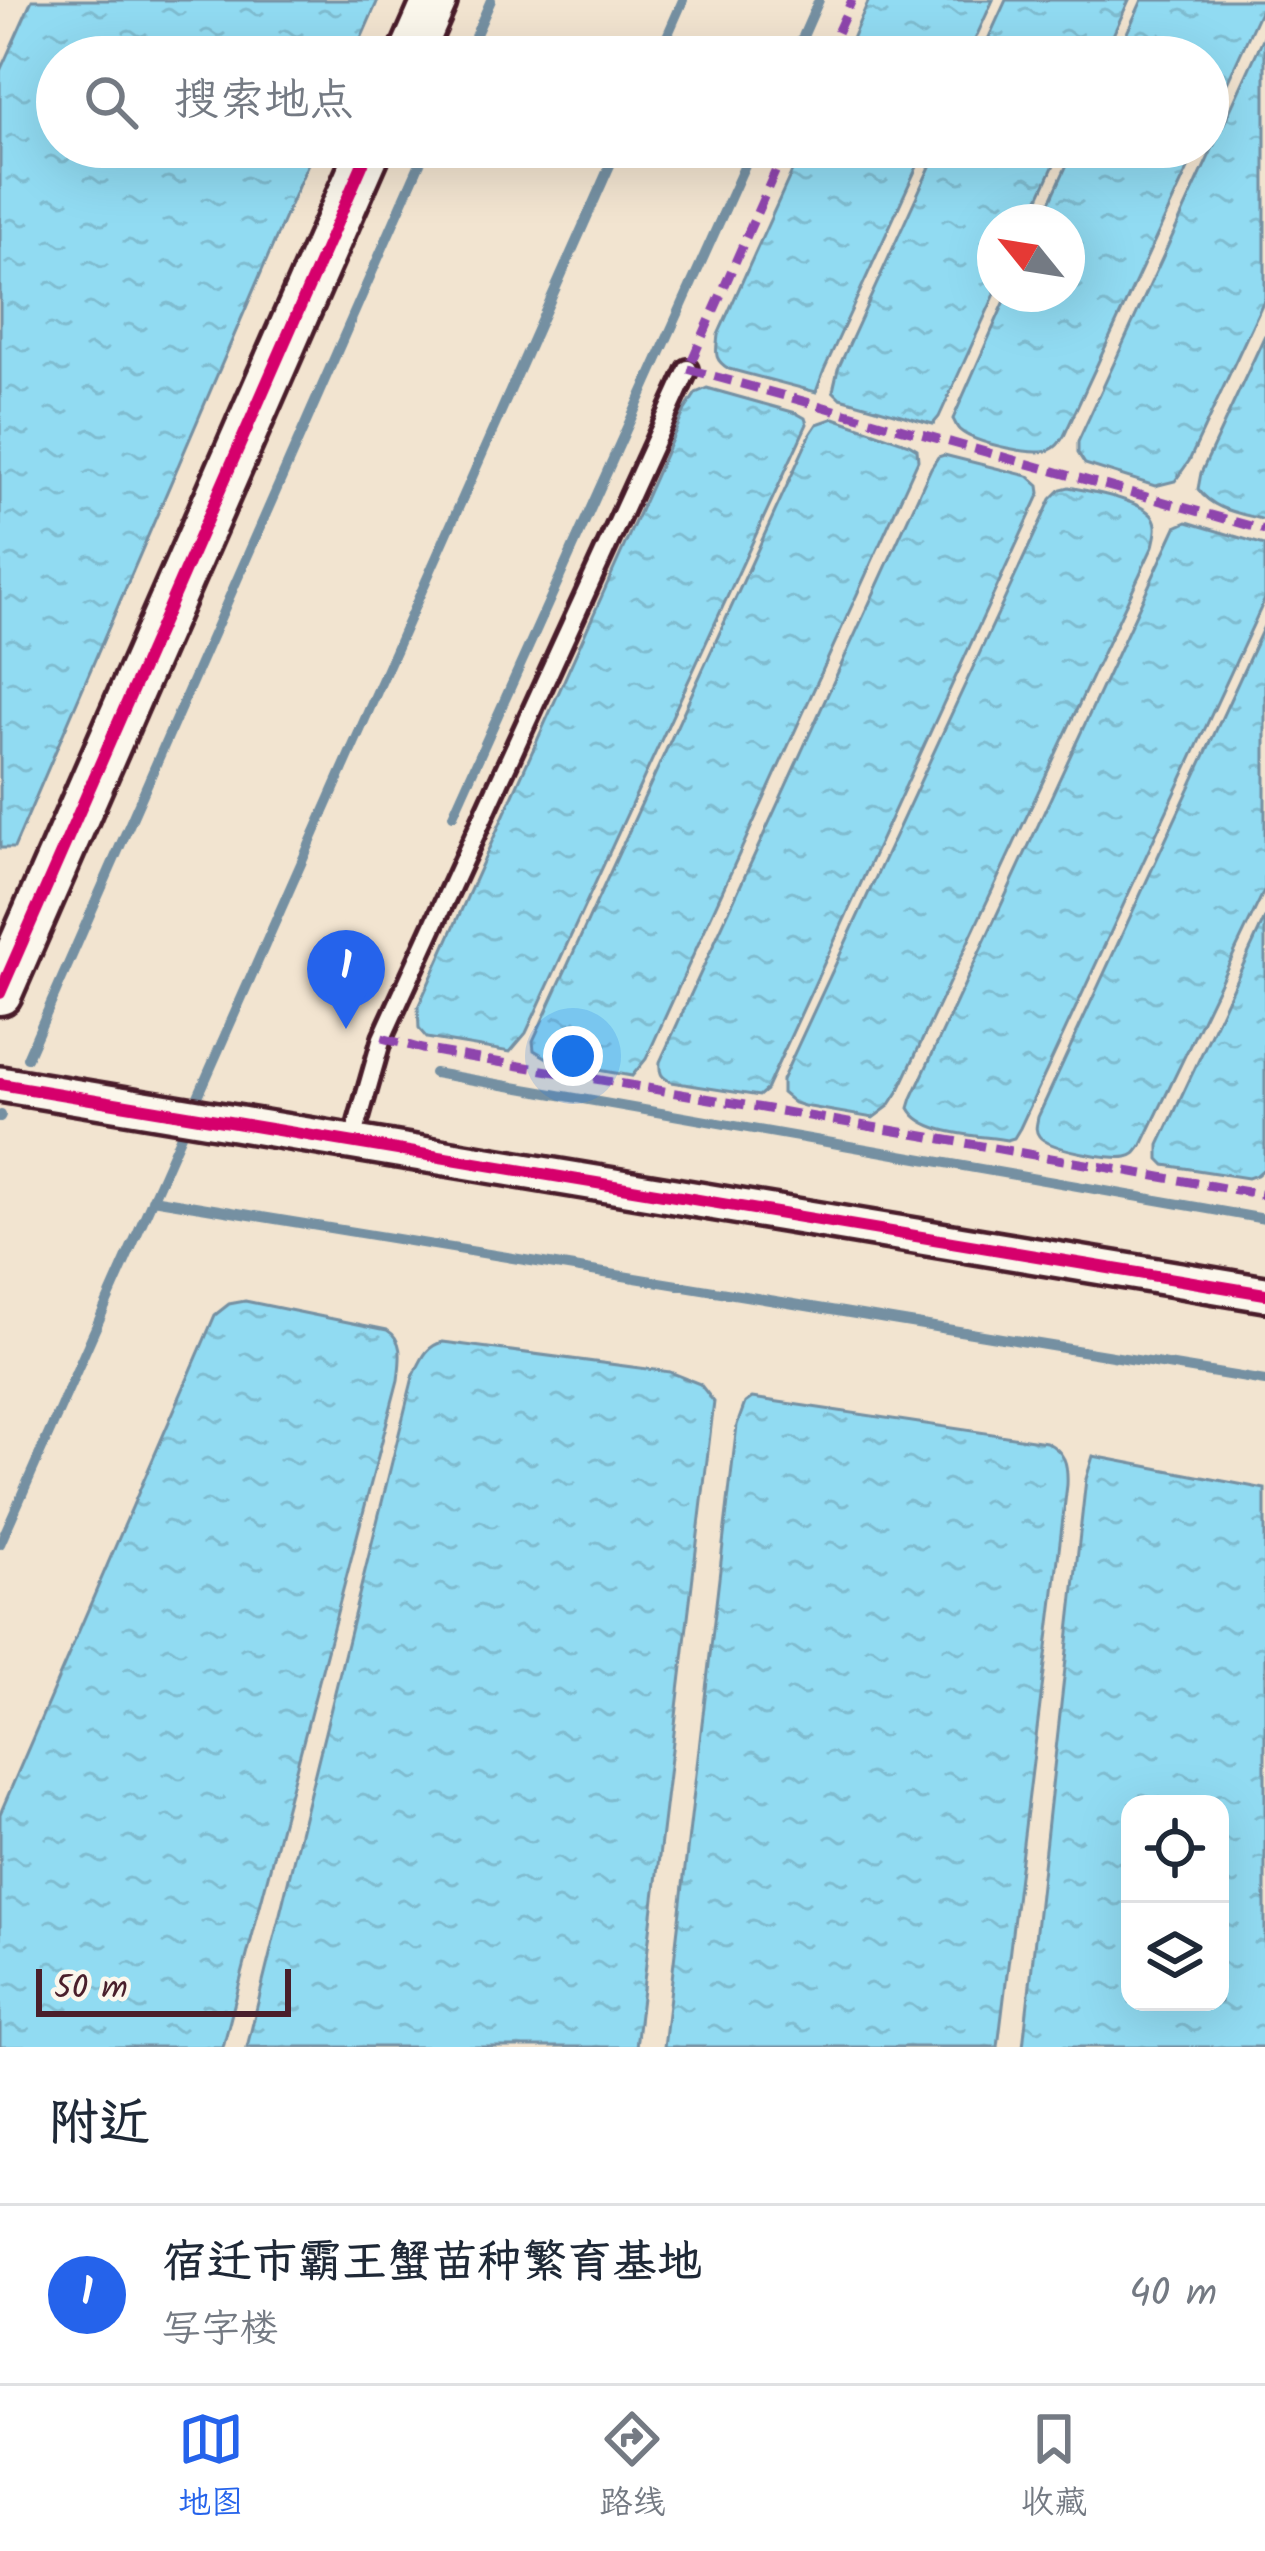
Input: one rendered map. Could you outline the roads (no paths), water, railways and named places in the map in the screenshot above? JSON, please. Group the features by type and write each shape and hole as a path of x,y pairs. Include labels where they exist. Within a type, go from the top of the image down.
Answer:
{"street":[{"path":"419,36 434,0"},
{"path":"0,993 361,168"},
{"path":"0,1084 1265,1294"}],"lane":[{"path":"351,1144 382,1038 688,369"}],"water":[{"path":"32,0 378,0 362,36 36,36 36,168 306,168 14,848 0,848 0,71"},
{"path":"869,0 993,0 977,36 853,36"},
{"path":"1006,0 1129,0 1113,36 990,36"},
{"path":"1142,0 1265,0 1229,79 1229,36 1126,36"},
{"path":"1265,34 1265,298 1189,461 1175,481 1155,486 1085,464 1078,442 1204,168 1229,168 1229,113"},
{"path":"794,168 916,168 816,392 729,369 718,359 718,335"},
{"path":"929,168 1052,168 1036,204 977,204 977,312 987,312 933,424 840,398 833,391 838,369"},
{"path":"1065,168 1188,168 1055,447 1042,452 994,445 965,434 953,419 1000,312 1085,312 1085,204 1049,204"},
{"path":"1265,335 1265,520 1220,507 1198,489 1201,473"},
{"path":"707,388 796,413 807,424 526,1033 510,1052 427,1038 419,1029 418,1007 685,410 696,393"},
{"path":"834,418 909,444 917,449 918,460 646,1059 632,1076 554,1062 534,1050 533,1041 811,433 817,424"},
{"path":"944,455 1028,476 1040,493 766,1090 759,1096 671,1082 661,1074 660,1062 931,468"},
{"path":"1069,487 1114,497 1147,511 1156,524 1153,546 889,1106 873,1118 794,1103 782,1093 782,1080 1051,499"},
{"path":"1187,522 1265,545 1265,599 1014,1138 967,1135 926,1124 909,1108 912,1098 1176,527"},
{"path":"1265,624 1265,889 1142,1145 1127,1157 1108,1157 1054,1145 1037,1133 1038,1117"},
{"path":"1265,918 1265,1168 1248,1178 1165,1165 1159,1159 1159,1145"},
{"path":"245,1301 387,1330 397,1340 400,1359 223,2047 0,2047 0,1814 215,1315 229,1304"},
{"path":"443,1342 670,1372 700,1384 714,1402 636,2047 247,2047 413,1377 428,1351"},
{"path":"752,1398 1046,1442 1064,1459 1067,1485 998,2047 664,2047 737,1425 745,1403"},
{"path":"1093,1456 1265,1489 1265,2047 1023,2047 1086,1479"}],"waterway":[{"path":"475,36 491,0"},
{"path":"667,36 683,0"},
{"path":"803,36 819,0"},
{"path":"27,1058 418,168"},
{"path":"0,1544 609,168"},
{"path":"453,815 744,168"},
{"path":"434,1073 1265,1219"},
{"path":"152,1199 1265,1381"}],"place":[{"name":"宿迁市霸王蟹苗种繁育基地","path":"346,1029"}]}
